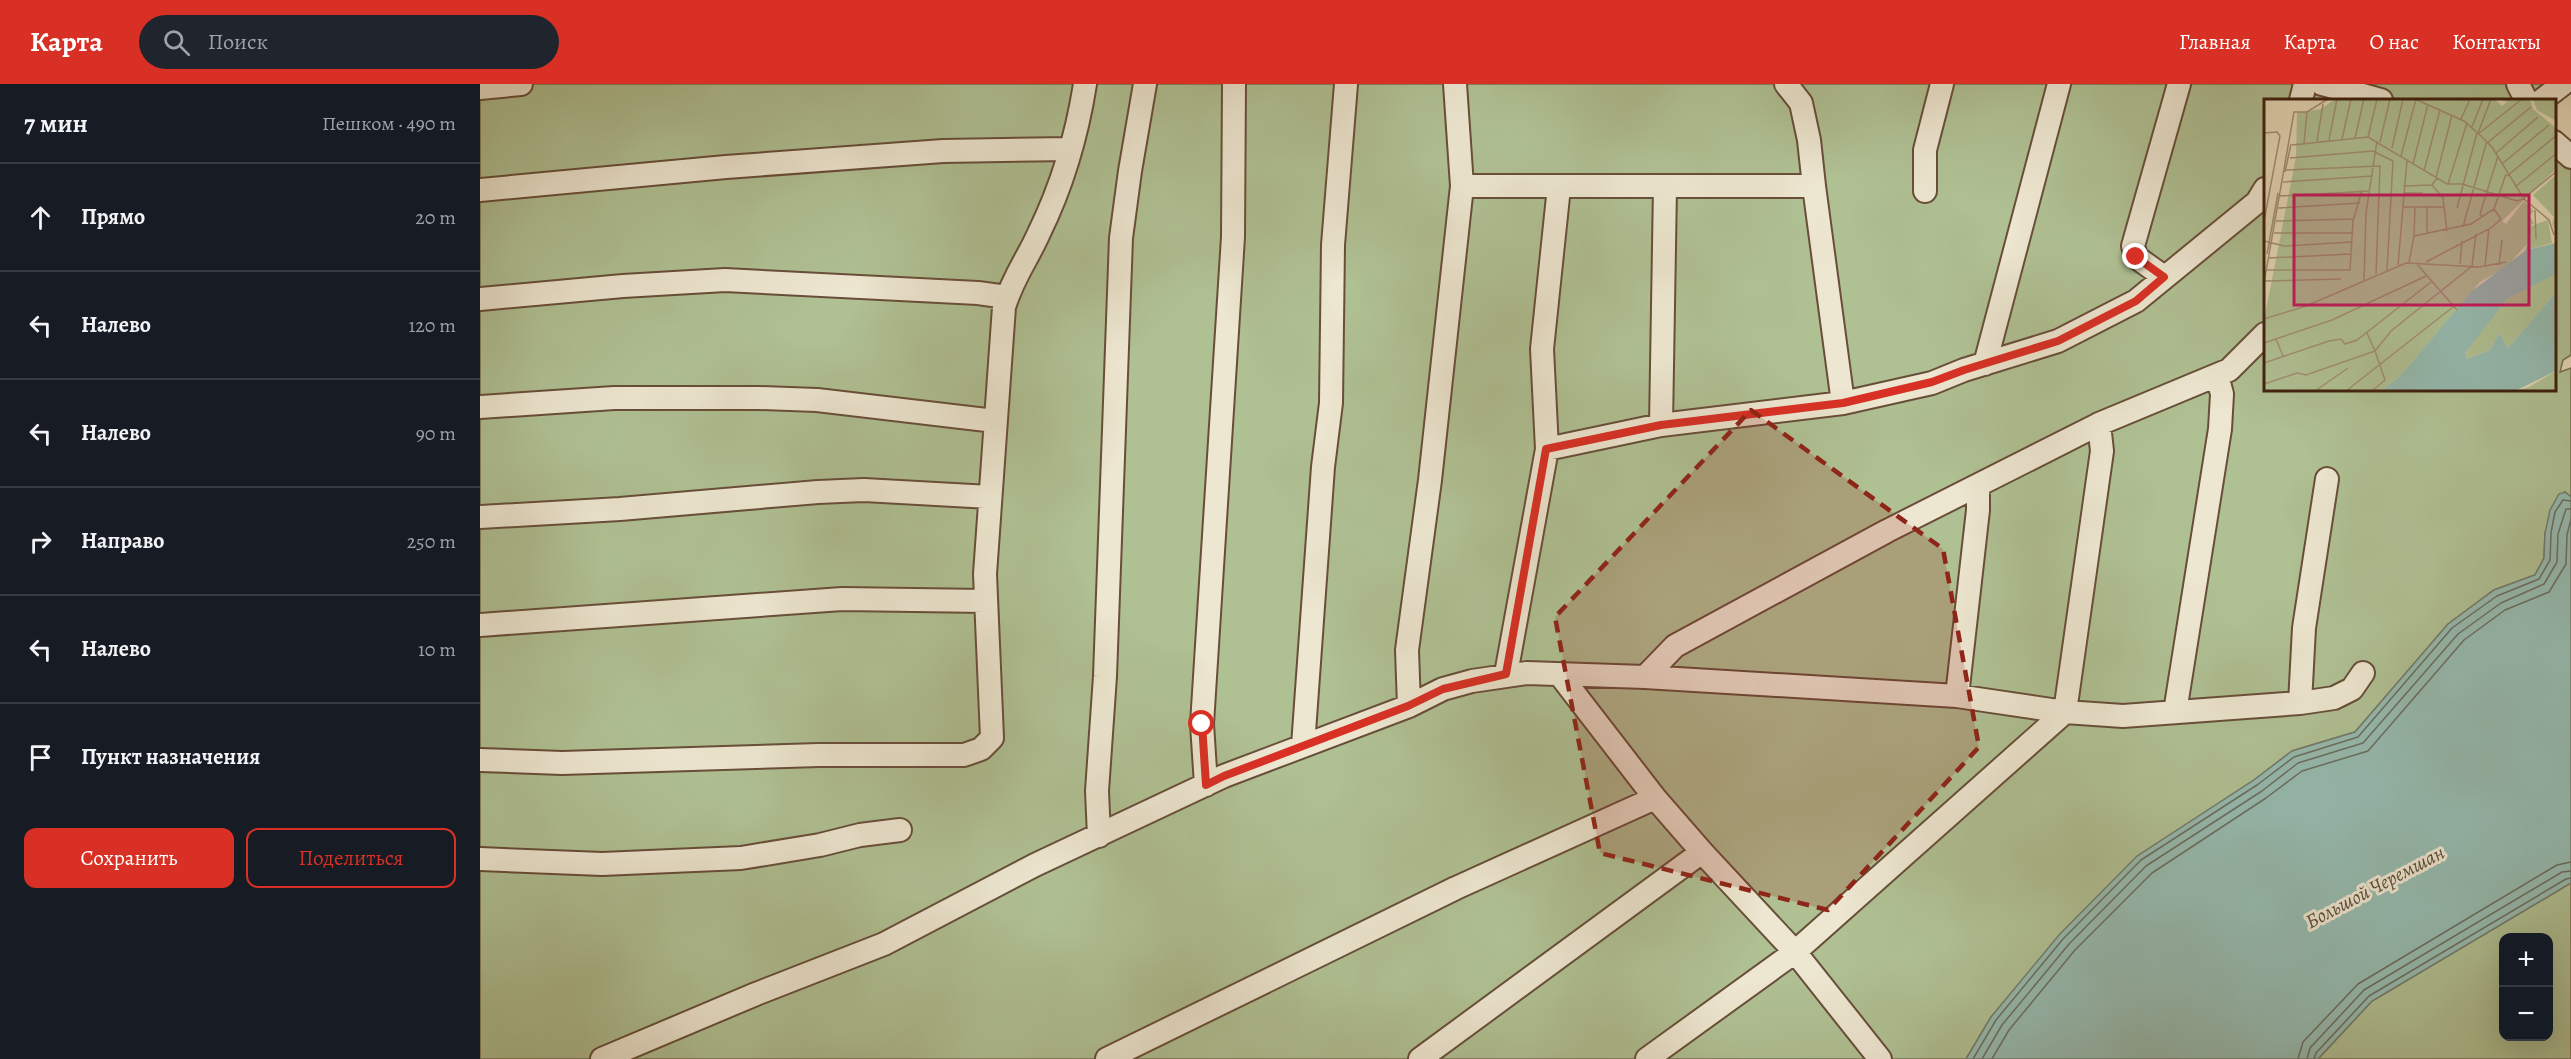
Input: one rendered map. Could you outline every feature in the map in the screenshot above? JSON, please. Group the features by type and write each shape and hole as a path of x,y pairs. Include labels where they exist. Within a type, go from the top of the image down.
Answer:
{"street":[{"path":"480,88 521,84"},
{"path":"480,760 562,763 819,755 964,755 981,749 992,738 985,574 1004,307 1013,281 1040,233 1071,149 1085,84"},
{"path":"1099,836 1097,791 1105,676 1121,238 1145,84"},
{"path":"1206,785 1203,713 1233,237 1234,84"},
{"path":"1304,746 1321,490 1331,403 1333,245 1346,84"},
{"path":"1408,706 1407,650 1430,480 1462,186 1455,84"},
{"path":"1786,84 1801,103 1809,141 1843,403"},
{"path":"1925,191 1925,150 1942,84"},
{"path":"1985,364 2059,84"},
{"path":"2164,277 2136,257 2133,246 2179,84"},
{"path":"2301,99 2305,84"},
{"path":"2322,84 2376,99"},
{"path":"2518,84 2526,99"},
{"path":"2543,99 2563,84"},
{"path":"2556,144 2571,157"},
{"path":"480,190 726,167 932,152 1071,149"},
{"path":"1462,186 1814,186"},
{"path":"1506,674 1546,449 1542,349 1559,187"},
{"path":"1661,425 1665,187"},
{"path":"1546,449 1661,425 1843,403 1932,382 2058,341 2136,301 2262,200"},
{"path":"480,300 623,286 725,280 978,293 1007,297"},
{"path":"1645,677 1675,646 1887,531 2099,424 2229,370 2264,335"},
{"path":"2175,712 2220,429 2222,394 2217,375"},
{"path":"480,407 615,398 782,399 817,400 995,421"},
{"path":"1647,1059 1795,952 2065,711 2103,452 2099,424"},
{"path":"2300,703 2304,628 2327,479"},
{"path":"1957,696 1978,510 1978,487"},
{"path":"480,517 620,509 841,491 990,497"},
{"path":"480,625 832,599 986,601"},
{"path":"602,1059 756,994 884,944 1035,865 1206,785 1408,706 1443,689 1506,674 1645,677 1957,696 2065,711 2123,716 2334,699 2352,689 2364,673"},
{"path":"1560,675 1655,798 1795,952 1880,1059"},
{"path":"1107,1059 1456,888 1655,798"},
{"path":"480,859 602,864 741,858 820,845 860,835 900,830"},
{"path":"1420,1059 1702,852"}],"highlighted area":[{"path":"1751,410 1943,549 1979,747 1828,910 1600,853 1555,617"}],"green space":[{"path":"480,84 2546,84 2531,99 2264,99 2264,392 2556,392 2556,152 2571,166 2571,355 2563,360 2560,372 2571,368 2571,497 2565,492 2545,533 2544,558 2535,575 2494,590 2448,624 2355,732 2292,751 2254,780 1991,1017 1966,1059 480,1059"},
{"path":"2571,883 2571,1059 2318,1059 2372,1001"}],"water":[{"name":"Большой Черемшан","path":"2565,492 2571,497 2571,883 2372,1001 2318,1059 1966,1059 1991,1017 2059,935 2137,856 2254,780 2292,751 2355,732 2448,624 2494,590 2535,575 2544,558 2545,533 2550,510 2559,494"}],"route":[{"path":"1202,724 1206,785 1224,776 1408,706 1443,689 1506,674 1546,449 1661,425 1843,403 1932,382 2058,341 2136,301 2164,277 2136,257"}]}
